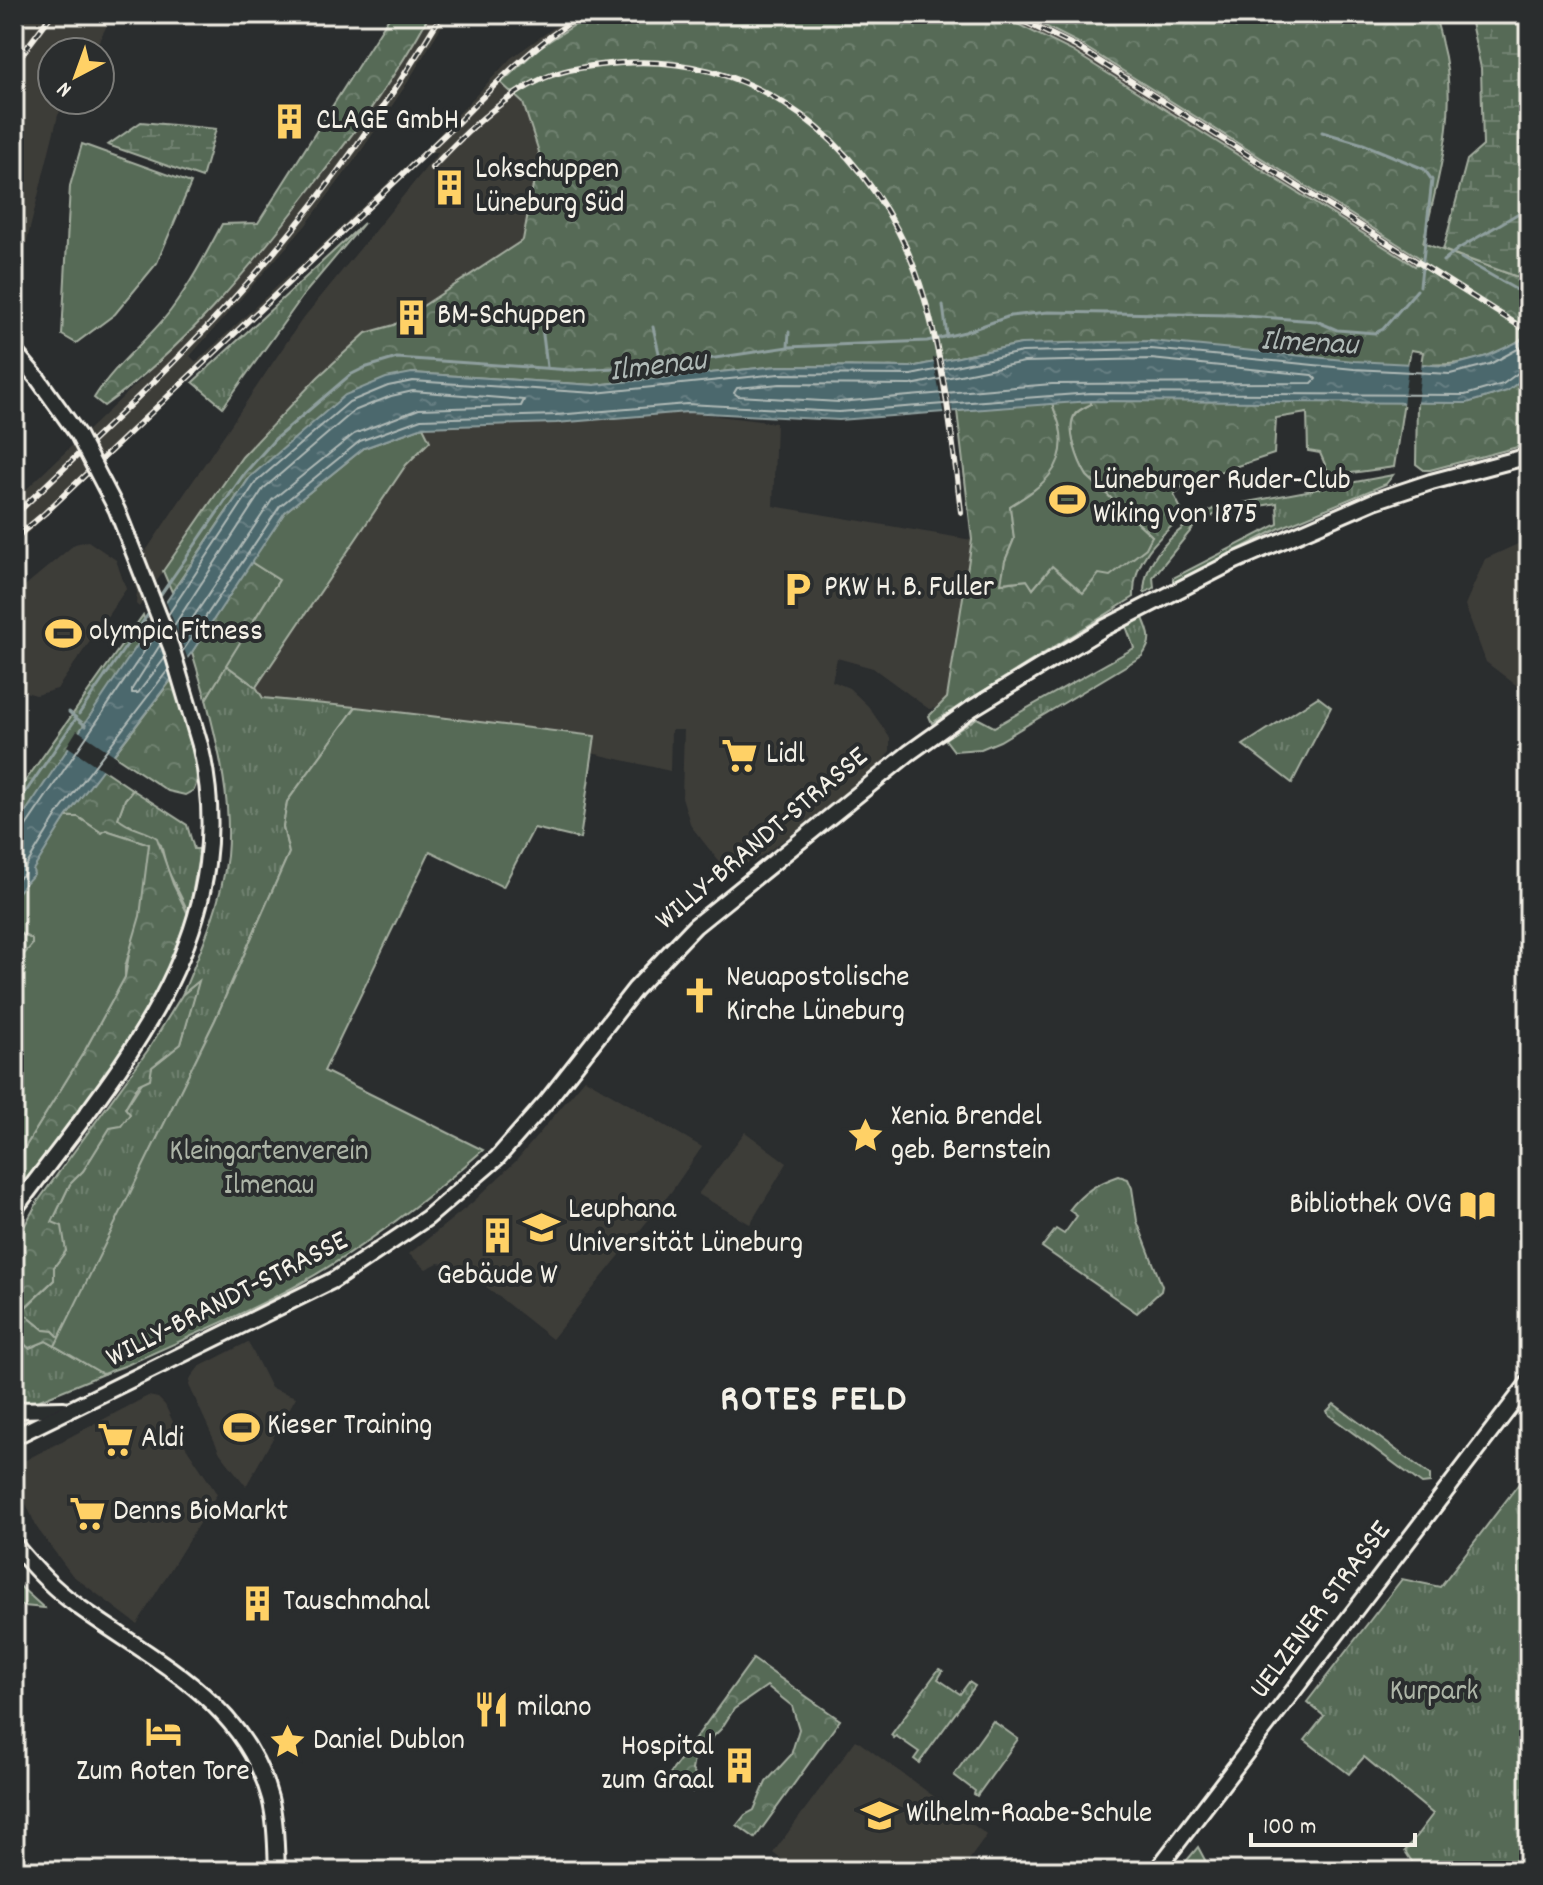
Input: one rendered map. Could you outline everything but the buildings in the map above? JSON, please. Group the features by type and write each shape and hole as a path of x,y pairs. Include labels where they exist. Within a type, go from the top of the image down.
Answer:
{"main road":[{"path":"14,351 78,435 117,510 171,647 200,745 208,783 210,838 199,906 177,972 139,1041 14,1210"},
{"name":"WILLY-BRANDT-STRASSE","path":"14,1437 334,1280 427,1218 497,1158 547,1101 635,989 686,934 765,867 932,736 1104,628 1235,561 1374,501 1529,456"},
{"name":"UELZENER STRASSE","path":"1156,1871 1529,1382"},
{"name":"WILLY-BRANDT-STRASSE","path":"14,1410 72,1409"},
{"path":"14,1544 30,1565 72,1602 178,1673 224,1714 252,1754 265,1784 276,1836 277,1871"}],"shaded area":[{"path":"14,14 113,14 101,36 36,36 36,116 58,116 14,293"},
{"path":"430,14 449,14 357,157 306,225 190,356 196,362 432,142 511,58 573,14 592,14 540,47 501,83 523,103 539,152 523,240 394,325 366,333 242,457 139,607 131,573 301,321 439,152 430,152 14,546 14,501 145,376 250,266 384,90"},
{"path":"997,14 1021,14 1077,42 1420,258 1415,266 1072,51"},
{"path":"687,412 776,423 773,506 972,540 947,698 936,708 929,709 873,668 837,658 832,681 849,688 868,706 890,738 890,751 882,762 753,862 751,860 743,867 727,868 691,826 682,797 684,730 671,730 670,771 592,753 594,736 262,698 256,687 406,465 429,442 423,427 556,423"},
{"path":"1529,539 1529,695 1486,662 1465,605 1485,559"},
{"path":"88,541 116,560 126,589 57,689 36,695 22,691 14,680 14,595 75,544"},
{"name":"Leuphana Universität Lüneburg","path":"585,1079 702,1147 671,1192 552,1339 455,1266 438,1263 426,1269 409,1254 473,1202 516,1161"},
{"name":"Leuphana Universität Lüneburg","path":"745,1132 787,1163 750,1224 698,1194"},
{"path":"248,1342 271,1388 296,1397 246,1486 220,1453 189,1385 199,1367"},
{"path":"148,1396 158,1398 165,1405 182,1441 217,1494 137,1624 72,1575 37,1528 16,1481 16,1472 22,1462"},
{"name":"Wilhelm-Raabe-Schule","path":"856,1740 987,1835 961,1871 797,1871 773,1853"}],"green space":[{"path":"391,14 430,14 402,62 356,129 237,281 161,360 104,406 94,398 102,385 171,310 222,224 258,223"},
{"path":"592,14 997,14 1072,51 1415,266 1420,258 1077,42 1021,14 1433,14 1447,69 1448,119 1423,243 1529,281 1529,333 1492,355 1435,365 1421,364 1423,352 1411,350 1406,365 1021,344 911,367 779,366 594,385 412,373 250,477 172,592 163,571 242,457 318,377 366,333 394,325 523,240 539,152 523,103 501,83 540,47"},
{"path":"1469,14 1529,14 1529,281 1443,250 1467,160 1483,146 1481,68"},
{"path":"141,122 216,129 202,178 108,145"},
{"path":"82,144 191,183 157,263 115,314 76,343 62,335 70,186"},
{"path":"364,223 305,293 223,407 193,382"},
{"path":"1529,374 1529,444 1430,470 1416,464 1417,401 1463,402 1489,397"},
{"path":"1091,401 1404,401 1394,467 1330,476 1320,453 1308,451 1307,413 1276,418 1274,454 1185,483 1174,495 1184,515 1157,541 1142,561 1137,572 1134,597 932,723 929,716 947,698 972,540 957,411 1052,402 1060,427 1061,454 1051,475 1010,506 1014,539 1005,561 1002,583 1028,580 1033,589 1052,566 1099,574 1152,536 1087,476 1080,463 1072,437 1072,421 1076,413"},
{"name":"Lüneburger Ruder-Club Wiking von 1875","path":"1091,401 1072,420 1072,437 1080,463 1087,476 1152,536 1146,548 1110,576 1099,574 1083,593 1052,566 1033,589 1027,580 1001,583 1014,539 1010,506 1050,475 1060,454 1060,427 1052,402"},
{"path":"423,427 430,441 406,465 256,687 226,665 279,580 251,562 285,512 364,448"},
{"path":"1393,475 1386,484 1280,528 1173,583 1173,578 1278,524 1277,503 1216,514 1196,524 1153,577 1154,588 1144,593 1146,579 1158,553 1178,531 1215,508"},
{"path":"251,562 279,580 206,699 192,652"},
{"path":"143,615 149,635 14,830 14,797"},
{"path":"1143,618 1149,637 1142,656 1000,741 981,749 954,751 945,739 977,718 994,727 1134,648 1126,626"},
{"path":"226,665 256,687 263,698 356,707 287,802 283,827 289,853 215,1020 60,1338 21,1312 54,1280 54,1267 66,1251 52,1222 70,1184 83,1171 110,1127 129,1113 125,1109 152,1067 181,1044 198,982 182,995 215,910 227,856 226,797 206,699"},
{"path":"173,678 191,735 196,766 194,790 185,795 168,791 114,755"},
{"path":"1318,697 1331,707 1292,783 1243,745"},
{"name":"Kleingartenverein Ilmenau","path":"356,707 595,736 580,839 534,828 503,887 430,851 324,1071 483,1150 392,1224 320,1272 233,1318 103,1374 55,1346 215,1020 289,853 283,827 287,802"},
{"path":"102,769 133,790 125,799 118,818 157,838 188,919 176,956 141,1026 14,1198 14,1165 85,1050 125,977 149,844 106,830 102,833 78,817 66,817"},
{"path":"133,790 187,825 194,849 200,849 188,919 185,905 167,869 161,845 118,818 125,799"},
{"path":"66,817 78,817 102,833 106,830 149,844 140,916 125,977 85,1050 14,1165 14,966 32,945 32,939 14,930 14,896"},
{"path":"14,930 32,939 32,946 14,966"},
{"path":"199,981 181,1044 152,1067 150,1079 139,1084 125,1108 130,1114 121,1126 110,1128 83,1171 70,1184 52,1222 62,1226 66,1251 54,1267 54,1280 21,1311 44,1330 53,1331 60,1338 55,1346 46,1341 29,1348 14,1335 14,1245 38,1201 148,1050 182,995"},
{"path":"1119,1176 1128,1179 1132,1188 1137,1221 1162,1286 1161,1291 1137,1313 1042,1247 1056,1229 1064,1234 1077,1216 1069,1210 1085,1193"},
{"path":"14,1335 29,1348 46,1341 103,1374 30,1404 14,1403"},
{"path":"1334,1404 1430,1475 1430,1483 1422,1484 1329,1415 1327,1411"},
{"name":"Kurpark","path":"1529,1467 1529,1871 1418,1871 1405,1851 1433,1814 1364,1757 1349,1774 1305,1740 1324,1716 1307,1702 1402,1579 1440,1587"},
{"path":"14,1581 44,1608 14,1605"},
{"path":"753,1659 840,1720 755,1838 737,1825 754,1810 766,1782 791,1755 799,1729 792,1706 767,1686 734,1709 721,1729 695,1754 692,1770 700,1783 692,1792 669,1775"},
{"path":"939,1669 943,1671 938,1679 960,1694 969,1682 975,1686 919,1763 914,1759 919,1752 891,1735"},
{"path":"993,1721 1018,1739 977,1796 954,1775"},
{"path":"1198,1847 1206,1862 1203,1866 1199,1863 1193,1871 1178,1871"}],"water":[{"path":"1529,333 1529,374 1507,391 1467,403 1091,401 839,420 687,412 556,423 423,427 364,448 285,512 192,652 66,817 33,870 34,874 14,896 14,829 250,477 345,395 386,378 412,373 594,385 779,366 911,367 1021,344 1151,341 1354,361 1450,366 1487,356 1520,341"}],"pier":[{"path":"942,356 953,415 944,416 933,358"},
{"path":"1409,360 1422,360 1417,405 1403,405"},
{"path":"165,599 189,662 174,682 151,620"},
{"path":"77,730 117,757 106,772 67,746"}],"waterway":[{"path":"1322,132 1363,144 1424,169 1432,180 1420,286"},
{"path":"1443,261 1529,207"},
{"path":"1461,258 1529,297"},
{"name":"Ilmenau","path":"157,600 244,474 275,439 350,375 397,358 571,370 662,366 788,347 927,341 1010,316 1048,312 1232,315 1316,321 1337,330 1375,333 1383,329 1417,290"},
{"path":"943,305 947,336"},
{"path":"542,327 547,367"},
{"name":"Ilmenau","path":"653,327 662,366"},
{"path":"788,347 789,332"},
{"path":"79,714 151,610"},
{"path":"69,712 86,726"},
{"path":"14,809 75,720"}],"railway":[{"path":"14,65 52,14"},
{"path":"14,516 178,358 270,257 361,139 442,14"},
{"path":"14,539 517,64 583,14"},
{"path":"1009,14 1075,46 1529,332"},
{"path":"432,168 470,129 498,106 544,78 582,68 621,63 666,63 708,71 748,84 785,104 818,129 849,159 875,193 912,262 924,296 941,368 961,512"}],"place":[{"name":"CLAGE GmbH","path":"290,122"},
{"name":"Lokschuppen Lüneburg Süd","path":"449,188"},
{"name":"BM-Schuppen","path":"411,317"},
{"name":"Lüneburger Ruder-Club Wiking von 1875","path":"1067,499"},
{"name":"PKW H. B. Fuller","path":"798,589"},
{"name":"olympic Fitness","path":"63,633"},
{"name":"Lidl","path":"740,756"},
{"name":"Neuapostolische Kirche Lüneburg","path":"700,996"},
{"name":"Xenia Brendel geb. Bernstein","path":"865,1135"},
{"name":"Bibliothek OVG","path":"1478,1206"},
{"name":"Leuphana Universität Lüneburg","path":"542,1228"},
{"name":"Gebäude W","path":"497,1236"},
{"name":"Kieser Training","path":"241,1427"},
{"name":"Aldi","path":"115,1440"},
{"name":"Denns BioMarkt","path":"87,1513"},
{"name":"Tauschmahal","path":"257,1603"},
{"name":"milano","path":"491,1709"},
{"name":"Zum Roten Tore","path":"163,1732"},
{"name":"Daniel Dublon","path":"287,1742"},
{"name":"Hospital zum Graal","path":"740,1765"},
{"name":"Wilhelm-Raabe-Schule","path":"880,1815"}],"district":[{"name":"ROTES FELD","path":"814,1401"}]}
